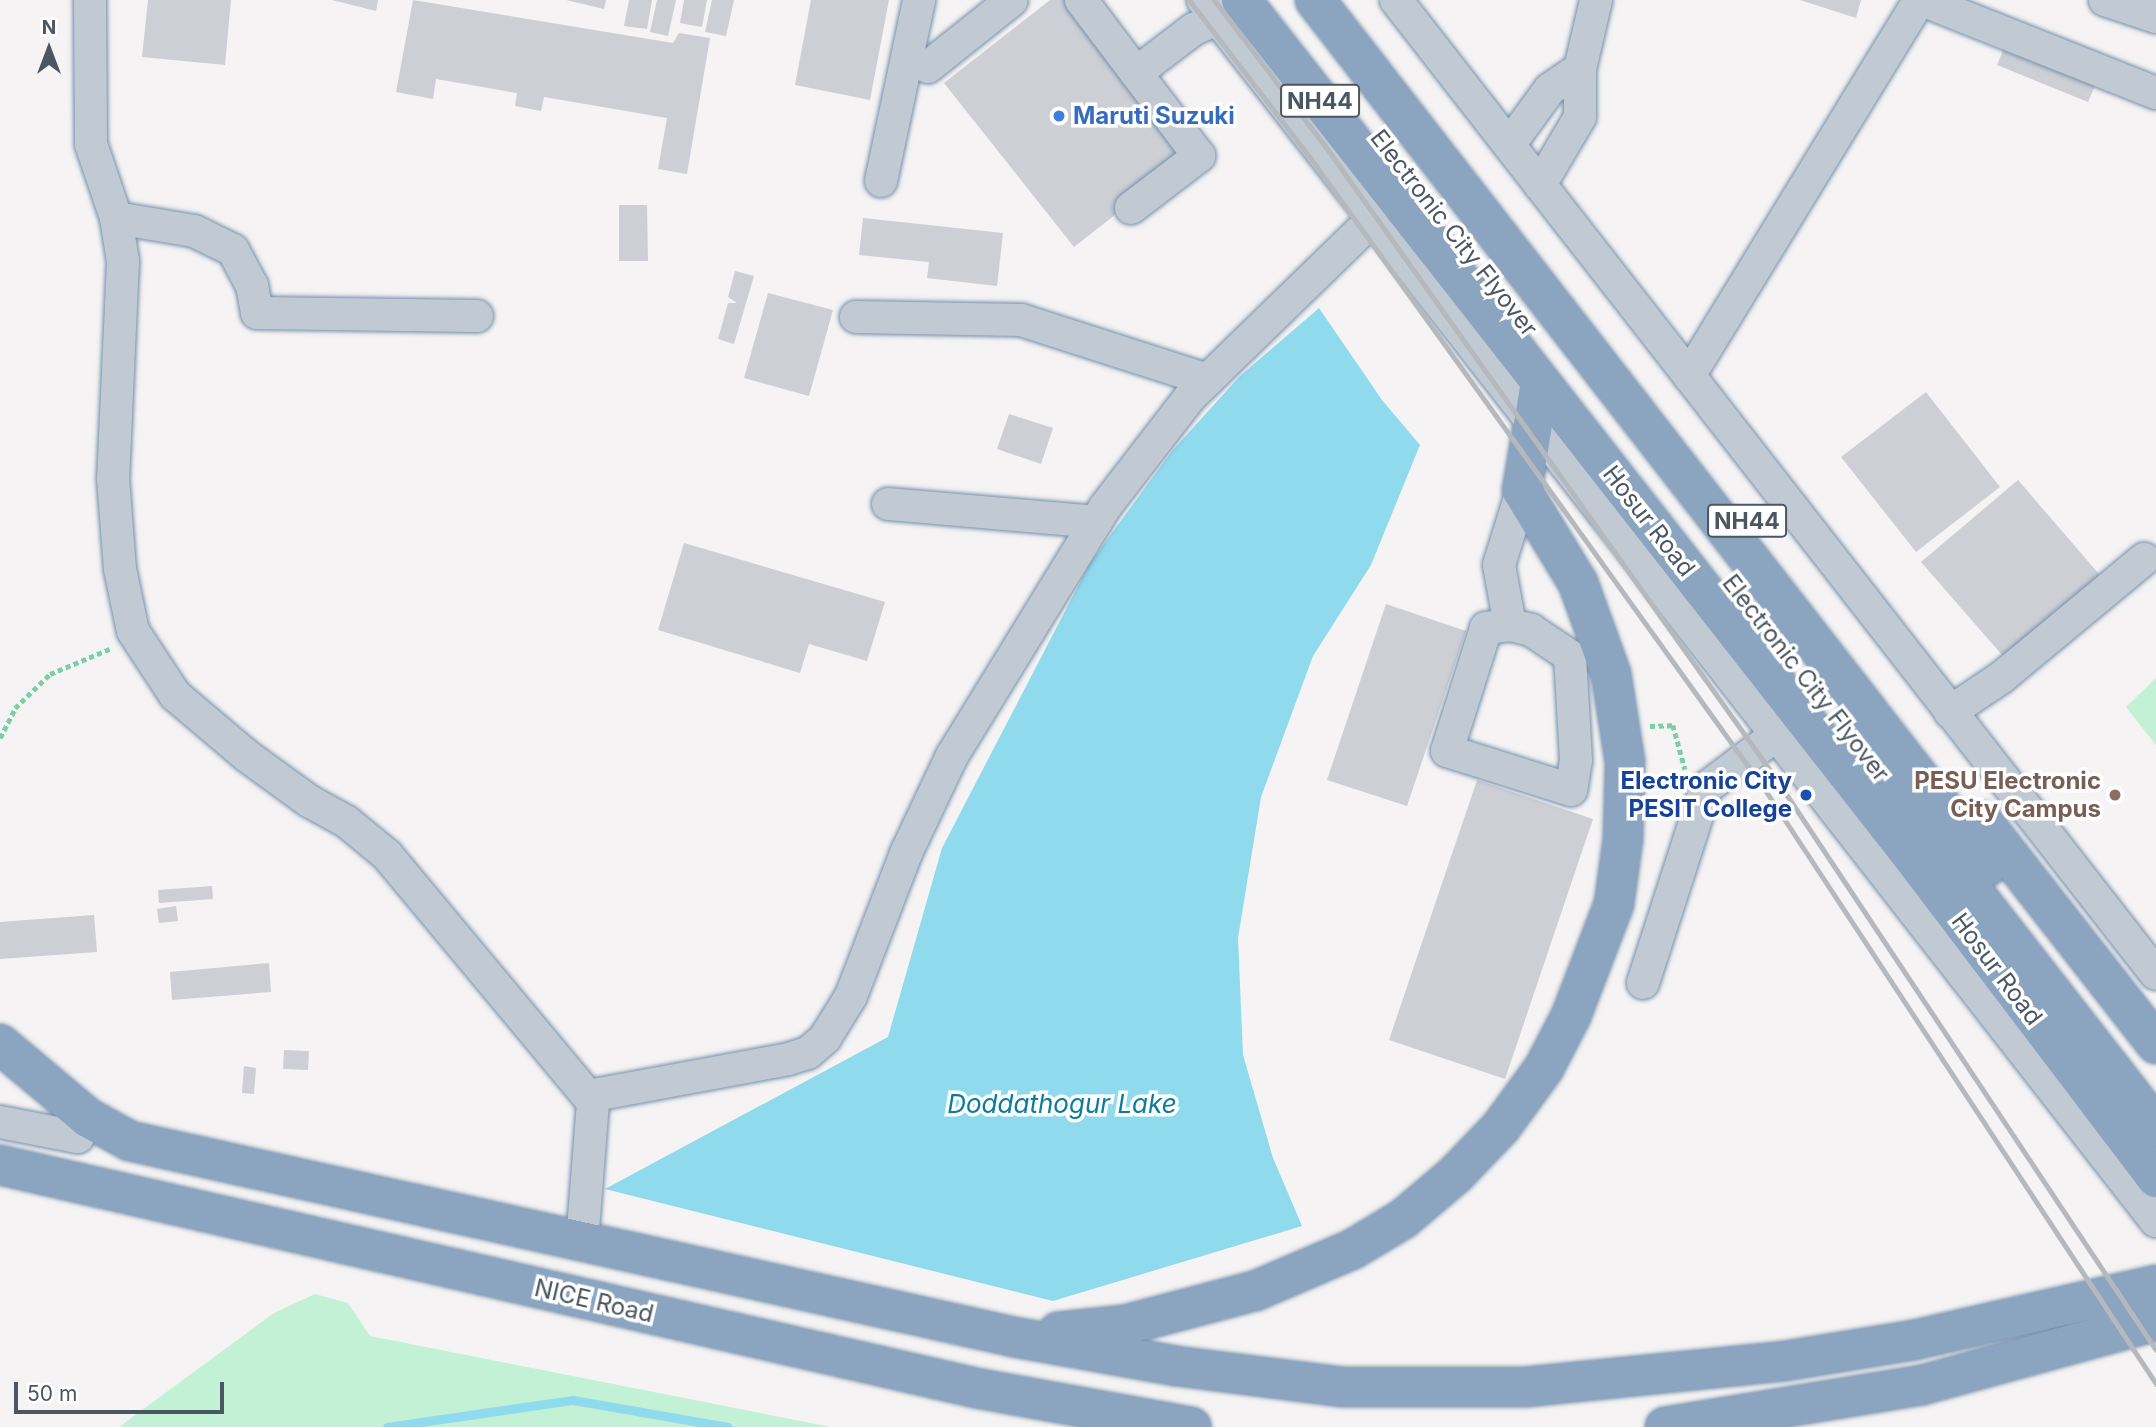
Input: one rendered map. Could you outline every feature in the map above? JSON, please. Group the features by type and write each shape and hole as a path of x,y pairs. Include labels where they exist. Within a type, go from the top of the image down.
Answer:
{"highway":[{"name":"Electronic City Flyover","path":"1272,0 2156,1127"},
{"name":"Electronic City Flyover","path":"1315,0 2156,1085"},
{"name":"NH44","path":"1336,0 2156,1044"},
{"name":"Hosur Road","path":"1221,6 1540,382 1913,858 2156,1178"},
{"path":"1014,1337 1125,1325 1197,1308 1255,1291 1353,1249 1403,1219 1455,1175 1501,1127 1544,1068 1576,1005 1614,904 1623,839 1625,762 1611,674 1578,583 1522,491 1540,382"},
{"path":"0,1044 88,1118 130,1141 1014,1337 1176,1366 1342,1387 1525,1387 1785,1361 1914,1340 2096,1318 2156,1321"},
{"name":"NICE Road","path":"0,1165 976,1388 1191,1427"},
{"path":"1665,1427 1922,1385 2096,1318 2156,1285"}],"street":[{"path":"90,0 91,144 116,218 122,261 113,478 120,569 134,631 174,695 247,756 309,802 347,822 387,855 593,1102"},
{"path":"881,181 919,0"},
{"path":"928,67 1012,0"},
{"path":"1081,0 1199,156 1131,208"},
{"path":"1396,0 1950,712 2145,940 2156,976 2111,986"},
{"path":"1540,185 1580,117 1580,69 1596,0"},
{"path":"1689,376 1921,0 2156,93"},
{"path":"2105,0 2156,16"},
{"path":"1136,73 1221,6"},
{"name":"Hosur Road","path":"1221,6 1373,219 2156,1221"},
{"path":"1509,145 1550,89 1580,69"},
{"path":"116,218 194,231 233,250 253,285 257,313 477,316"},
{"path":"582,1242 593,1102 600,1094 788,1059 808,1053 825,1038 851,996 907,851 952,756 1136,462 1208,380 1373,219"},
{"path":"856,317 1021,320 1208,380"},
{"path":"1510,625 1499,565 1522,491"},
{"path":"888,504 1096,522"},
{"path":"1950,712 2002,677 2144,559"},
{"path":"1510,625 1531,631 1570,656 1576,760 1571,790 1447,751 1486,628 1510,625"},
{"path":"1643,983 1706,789 1776,736"},
{"path":"2111,986 2145,940"},
{"path":"0,1122 78,1137 88,1118"}],"path":[{"path":"0,738 15,708 50,674 110,650 134,631"},
{"path":"1648,726 1672,725 1686,772 1706,789"}],"green space":[{"path":"2156,678 2156,745 2126,707"},
{"path":"315,1294 348,1303 370,1336 831,1427 119,1427 274,1313"}],"water":[{"name":"Doddathogur Lake","path":"1319,308 1382,400 1420,445 1371,565 1313,656 1261,797 1238,938 1243,1055 1273,1158 1302,1226 1053,1301 605,1189 888,1037 942,848 1090,563 1172,451 1240,376"}],"building":[{"path":"148,0 231,0 225,65 142,57"},
{"path":"332,0 378,0 376,11"},
{"path":"413,0 673,43 679,33 710,38 687,174 658,169 667,118 544,97 541,111 515,106 517,93 436,79 433,99 396,92"},
{"path":"566,0 606,0 604,9"},
{"path":"629,0 652,0 647,29 624,26"},
{"path":"657,0 676,0 668,36 650,32"},
{"path":"684,0 707,0 702,27 680,23"},
{"path":"712,0 734,0 726,36 705,32"},
{"path":"811,0 889,0 870,100 795,85"},
{"path":"1050,0 1073,0 1194,153 1074,247 944,83"},
{"path":"1800,0 1861,0 1856,18"},
{"path":"2009,36 2100,74 2088,102 1997,65"},
{"path":"619,205 647,205 648,261 619,261"},
{"path":"863,218 1003,233 997,286 927,278 929,262 859,255"},
{"path":"735,271 754,276 734,344 718,339 728,303 737,303 728,297"},
{"path":"768,293 833,310 809,396 744,378"},
{"path":"1926,392 2000,487 1916,552 1841,457"},
{"path":"1009,414 1053,428 1041,464 997,449"},
{"path":"2018,480 2105,581 2009,663 1921,562"},
{"path":"684,543 885,602 867,661 809,644 800,673 658,630"},
{"path":"1386,604 1466,631 1407,806 1327,780"},
{"path":"1477,780 1593,819 1505,1079 1389,1040"},
{"path":"212,886 213,899 159,903 158,890"},
{"path":"176,906 178,921 159,923 157,909"},
{"path":"94,915 97,952 0,959 0,922"},
{"path":"269,963 271,992 172,1000 170,972"},
{"path":"284,1050 309,1051 308,1070 283,1069"},
{"path":"244,1066 256,1068 254,1094 242,1093"}],"waterway":[{"path":"387,1427 573,1400 728,1427"}],"railway":[{"path":"1189,0 1311,159 1763,787 2156,1384"},
{"path":"1214,0 1325,146 1774,776 2156,1350"}],"place":[{"name":"Maruti Suzuki","path":"1059,116"},
{"name":"Electronic City PESIT College","path":"1806,795"},
{"name":"PESU Electronic City Campus","path":"2115,795"}]}
